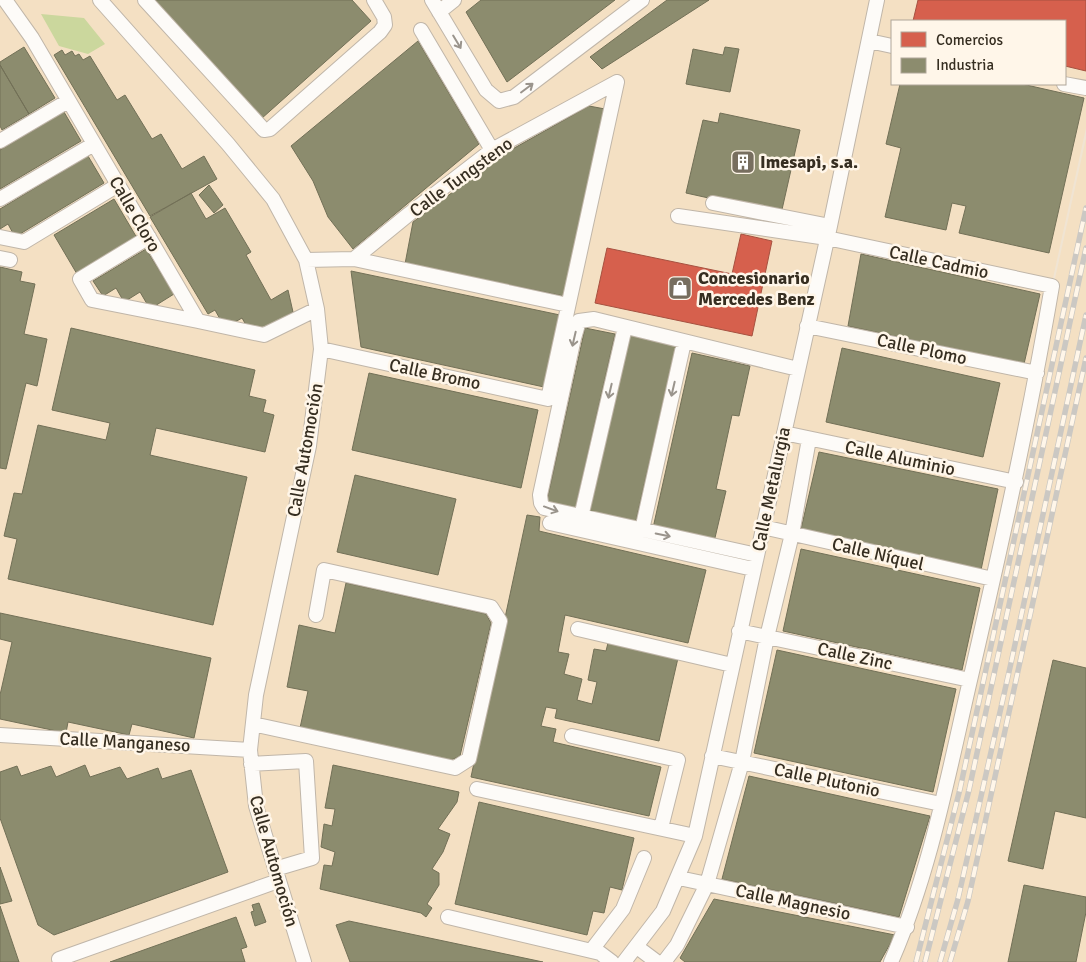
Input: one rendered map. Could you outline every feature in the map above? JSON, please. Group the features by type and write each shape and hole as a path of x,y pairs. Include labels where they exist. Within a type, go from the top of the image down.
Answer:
{"street":[{"name":"Calle Cloro","path":"5,0 32,38 198,321"},
{"name":"Calle Automoción","path":"100,0 228,144 272,198 306,260 316,309 321,348 309,446 256,695 250,757 256,806 304,962"},
{"path":"145,0 264,130 270,129 380,32 385,24 384,17 374,0"},
{"path":"454,0 436,6 486,90 499,101 514,97 642,0"},
{"name":"Calle Metalurgia","path":"624,962 663,912 679,878 694,836 828,232 877,0"},
{"path":"420,30 492,150"},
{"path":"869,41 891,46"},
{"name":"Calle Tungsteno","path":"354,260 409,214 492,150 616,82 568,305"},
{"path":"1066,84 1086,88"},
{"path":"0,141 68,101"},
{"path":"0,199 94,144"},
{"path":"0,237 24,242 118,186"},
{"path":"713,203 828,232"},
{"path":"678,216 828,232"},
{"name":"Calle Cadmio","path":"828,232 1052,286 1037,373"},
{"path":"149,237 80,279 92,300 264,335 316,309"},
{"path":"306,260 354,260 568,305"},
{"name":"Calle Bromo","path":"321,348 548,398 568,305"},
{"path":"757,554 544,508 540,495 574,338 579,321 583,319 625,327 798,369"},
{"name":"Calle Plomo","path":"807,326 1037,373"},
{"path":"581,517 625,327"},
{"path":"642,530 684,342"},
{"path":"891,962 907,927 941,804 1016,482 1037,373"},
{"name":"Calle Aluminio","path":"784,433 1016,482"},
{"path":"664,962 677,945 707,884 742,762 767,637 792,534 809,439"},
{"path":"550,523 754,569"},
{"name":"Calle Níquel","path":"763,527 993,580"},
{"path":"253,724 455,768 469,759 500,621 491,607 324,570 316,615"},
{"path":"578,629 732,665"},
{"name":"Calle Zinc","path":"739,631 970,680"},
{"name":"Calle Manganeso","path":"0,735 306,761 312,858 276,875"},
{"path":"572,736 678,760 661,828"},
{"name":"Calle Plutonio","path":"712,756 941,804"},
{"path":"477,789 694,836"},
{"path":"591,951 623,909 644,858"},
{"path":"58,959 276,875"},
{"name":"Calle Magnesio","path":"679,878 907,927"},
{"path":"448,917 600,953 612,962"},
{"path":"637,946 657,962"}],"shaded area":[{"path":"0,0 1086,0 1086,128 922,874 892,962 0,962"},
{"path":"1086,138 1086,962 896,962 922,881"}],"green space":[{"path":"41,14 84,18 105,44 88,54 59,46"}],"building: Comercios":[{"path":"918,0 1086,0 1086,71 1066,66 1066,20 913,20"},
{"name":"Concesionario Mercedes Benz","path":"741,234 772,241 752,336 595,303 607,248 732,274"}],"building: Industria":[{"path":"155,0 352,0 371,21 261,119"},
{"path":"481,0 615,0 507,82 466,12"},
{"path":"667,0 709,0 602,69 590,57"},
{"path":"418,41 479,144 353,249 328,217 313,181 291,146"},
{"path":"24,47 55,98 29,114 0,65 0,62"},
{"path":"725,47 739,49 730,92 686,84 693,49 723,55"},
{"path":"62,50 65,55 72,51 75,56 79,54 83,60 90,56 117,100 125,95 152,139 161,134 182,169 204,156 217,179 150,216 54,55"},
{"path":"0,65 29,114 2,130 0,126"},
{"path":"900,85 1026,85 1084,98 1049,253 959,233 966,206 952,203 946,230 885,217 901,148 886,144"},
{"path":"589,106 605,109 564,296 405,264 413,222 502,155"},
{"path":"64,112 81,141 0,189 0,150"},
{"name":"Imesapi, s.a.","path":"720,113 800,130 781,214 686,193 703,120 718,123"},
{"path":"88,156 104,183 15,237 8,224 0,229 0,209"},
{"path":"209,185 223,205 214,213 199,195"},
{"path":"191,193 206,219 225,208 251,252 246,255 271,300 288,290 293,312 263,329 246,325 242,318 235,322 220,319 215,310 208,314 150,217"},
{"path":"114,199 137,238 77,274 54,235"},
{"path":"146,249 174,294 150,309 140,292 124,302 116,288 103,296 93,281"},
{"path":"861,254 1040,294 1024,364 848,326"},
{"path":"0,267 22,272 20,281 35,284 24,334 47,339 37,386 26,383 6,469 0,468"},
{"path":"351,271 560,315 544,387 361,347"},
{"path":"71,328 255,370 249,396 266,400 263,412 274,415 265,452 156,428 150,455 247,477 213,625 8,579 17,539 4,536 14,493 22,494 38,425 106,440 110,423 52,410"},
{"path":"585,328 615,334 575,511 546,505"},
{"path":"630,335 676,346 635,525 589,514"},
{"path":"842,348 1000,383 983,457 826,422"},
{"path":"692,353 750,366 739,416 732,415 716,489 726,491 714,542 653,528"},
{"path":"369,373 538,410 521,488 352,450"},
{"path":"819,452 998,489 981,570 801,529"},
{"path":"355,475 456,499 438,575 337,552"},
{"path":"527,515 540,517 539,531 706,570 688,643 565,615 558,652 569,654 564,674 582,679 577,700 592,704 597,682 588,680 594,649 606,651 608,643 678,658 659,741 555,718 557,709 546,707 541,726 556,729 553,742 661,767 649,816 471,777"},
{"path":"801,549 980,588 962,670 783,631"},
{"path":"346,583 486,614 491,623 460,756 451,760 300,728 308,691 287,687 299,625 335,633"},
{"path":"0,613 211,658 194,738 132,724 129,735 68,722 66,733 0,719 0,695 12,642 0,639"},
{"path":"777,650 956,689 933,792 754,753"},
{"path":"1053,660 1086,668 1086,818 1055,811 1043,869 1008,861"},
{"path":"85,765 90,777 120,767 127,779 158,768 162,779 191,770 228,872 54,935 38,925 0,818 0,772 17,766 21,776 51,766 56,777"},
{"path":"333,765 459,792 457,802 438,829 450,834 443,852 432,869 439,873 439,885 427,904 432,908 426,917 421,913 320,889 324,865 332,866 335,852 321,847 324,824 332,826 335,809 325,808"},
{"path":"749,776 930,816 899,917 722,879"},
{"path":"479,802 634,838 622,890 610,887 604,913 593,911 587,935 455,904"},
{"path":"0,867 12,901 0,904"},
{"path":"1024,885 1086,897 1086,912 1076,962 1008,962"},
{"path":"714,899 895,935 880,962 685,962 680,958"},
{"path":"259,903 266,922 255,926 251,912 254,911 252,905"},
{"path":"0,906 19,962 0,962"},
{"path":"236,917 247,947 241,949 245,962 110,962"},
{"path":"349,921 543,962 350,962 336,925"}],"railway":[{"path":"916,962 960,789 1086,208"},
{"path":"925,962 969,790 1086,248"},
{"path":"940,962 958,899 1086,315"},
{"path":"950,962 968,901 1086,358"}],"place":[{"name":"Imesapi, s.a.","path":"743,162"},
{"name":"Concesionario Mercedes Benz","path":"680,288"}]}
